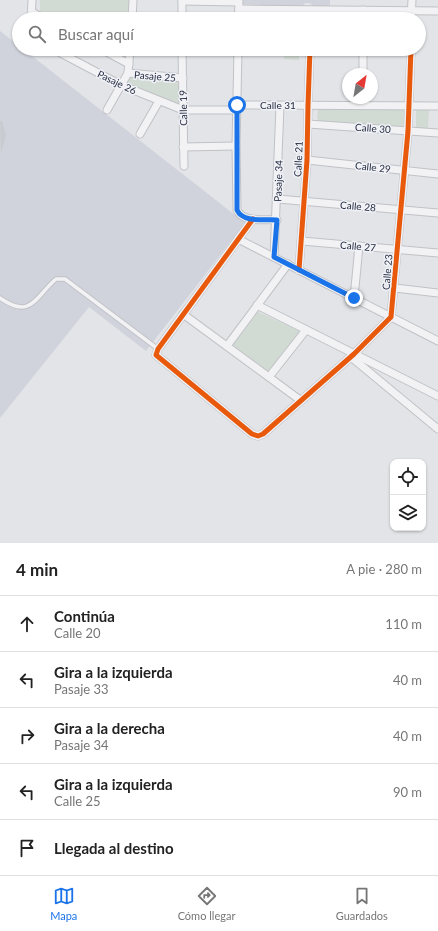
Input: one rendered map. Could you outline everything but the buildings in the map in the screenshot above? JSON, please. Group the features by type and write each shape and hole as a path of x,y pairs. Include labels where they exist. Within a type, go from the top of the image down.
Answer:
{"street":[{"path":"31,12 32,0"},
{"path":"132,12 133,0"},
{"path":"182,12 182,0 312,10 438,11"},
{"path":"412,0 412,11"},
{"name":"Pasaje 26","path":"66,56 121,85 183,110"},
{"path":"114,56 129,64"},
{"path":"107,110 128,74 130,56"},
{"name":"Calle 19","path":"182,56 184,166"},
{"path":"238,56 236,146 237,210 244,218 277,220"},
{"name":"Calle 21","path":"299,270 307,160 310,56"},
{"path":"363,56 363,68"},
{"name":"Calle 23","path":"391,317 395,288 410,105 411,56"},
{"name":"Pasaje 25","path":"128,74 183,78"},
{"path":"140,134 159,101"},
{"name":"Calle 31","path":"378,102 438,106"},
{"name":"Calle 31","path":"183,110 237,107 308,106 342,103"},
{"name":"Pasaje 34","path":"274,257 278,199 280,106"},
{"name":"Calle 30","path":"308,124 438,133"},
{"path":"184,147 236,146"},
{"name":"Calle 29","path":"307,160 438,174"},
{"name":"Calle 28","path":"278,199 438,213"},
{"path":"253,219 158,349 156,355 160,360 252,434 258,436 263,434 352,355 391,317"},
{"path":"238,239 438,341"},
{"name":"Calle 27","path":"302,241 438,253"},
{"path":"354,298 359,246"},
{"path":"227,346 288,264"},
{"path":"395,288 438,293"},
{"path":"257,305 352,355 438,396"},
{"path":"184,314 300,400"},
{"path":"269,377 306,330"},
{"path":"352,355 438,428"}],"lane":[{"path":"0,298 8,304 17,307 30,305 36,301 56,279 65,279 158,349"}],"shaded area":[{"path":"40,0 130,0 130,12 40,12"},
{"path":"243,0 330,0 330,6 313,6 310,3 305,3 302,7 243,4"},
{"path":"0,31 12,40 12,56 32,56 245,223 146,351 89,307 0,418"},
{"path":"284,56 299,56 299,60 284,59"},
{"path":"130,76 175,80 179,87 178,104 129,84 128,82"},
{"path":"402,108 405,111 404,124 401,128 319,121 317,118 318,109"},
{"path":"416,109 429,110 428,129 416,128"},
{"path":"258,312 304,333 272,375 232,344"}],"cycle path":[{"path":"299,270 307,160 310,56"},
{"path":"253,219 158,349 156,355 252,434 258,436 263,434 354,354 391,317 408,131 411,56"}],"route":[{"path":"237,105 237,210 239,214 244,218 277,220 274,257 354,298"}]}
